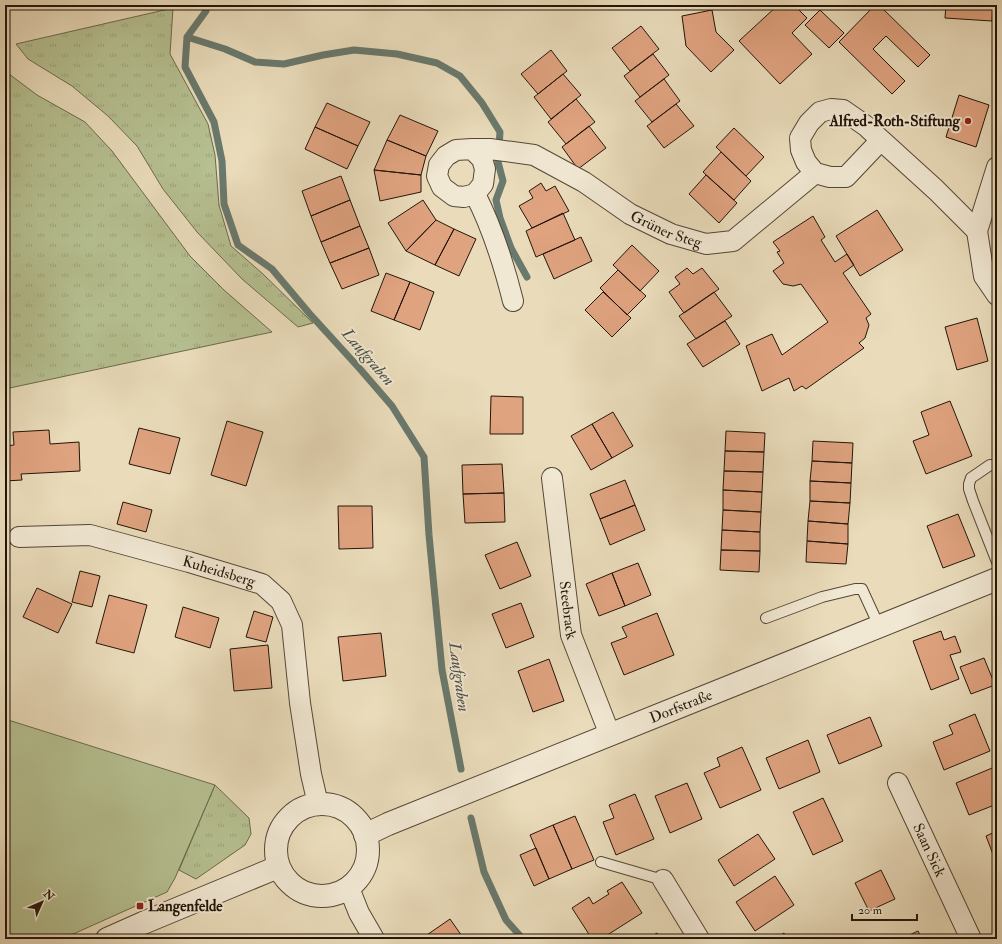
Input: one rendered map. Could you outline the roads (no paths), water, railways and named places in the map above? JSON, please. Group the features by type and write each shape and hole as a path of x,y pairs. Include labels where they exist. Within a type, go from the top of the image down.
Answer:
{"street":[{"path":"880,140 846,177 830,177 815,172 806,162 801,150 800,138 809,123 820,112 831,108 843,110 866,126 936,190 977,231"},
{"path":"481,149 485,169 483,184 475,194 464,197 454,196 442,187 437,176 439,165 446,156 456,150 481,149"},
{"name":"Grüner Steg","path":"481,149 534,155 584,182 630,214 671,234 706,244 733,241 815,172"},
{"path":"997,167 977,231 984,276 997,295"},
{"path":"475,194 485,214 508,279 513,301"},
{"name":"Steebrack","path":"552,478 571,635 610,735"},
{"name":"Kuheidsberg","path":"19,538 90,535 262,584 281,601 292,625 300,703 311,774 318,804"},
{"name":"Dorfstraße","path":"365,835 388,824 997,579"},
{"name":"Saan Sick","path":"898,783 971,939"},
{"path":"318,804 333,805 347,811 358,822 365,835 368,854 362,873 349,888 330,896 308,895 290,884 278,867 276,846 282,826 297,811 318,804"},
{"path":"106,939 278,867"},
{"path":"663,880 699,939"},
{"path":"349,888 359,913 374,939"}],"lane":[{"path":"990,465 971,478 969,489 997,562"},
{"path":"766,618 822,597 855,589 862,589 879,626"},
{"path":"601,862 663,880"}],"waterway":[{"name":"Laufgraben","path":"204,5 206,11 187,37 185,67 214,122 222,161 224,204 238,245 272,269 309,313 360,369 392,406 424,457 429,535 442,670 461,769"},
{"path":"187,37 225,49 255,62 284,64 354,50 397,54 437,63 460,76 482,103 500,132 498,162 503,181 496,200 500,218 511,248 527,277"},
{"name":"Laufgraben","path":"471,818 484,872 506,920 523,939"}],"place":[{"name":"Alfred-Roth-Stiftung","path":"968,121"},
{"name":"Langenfelde","path":"140,906"}]}
